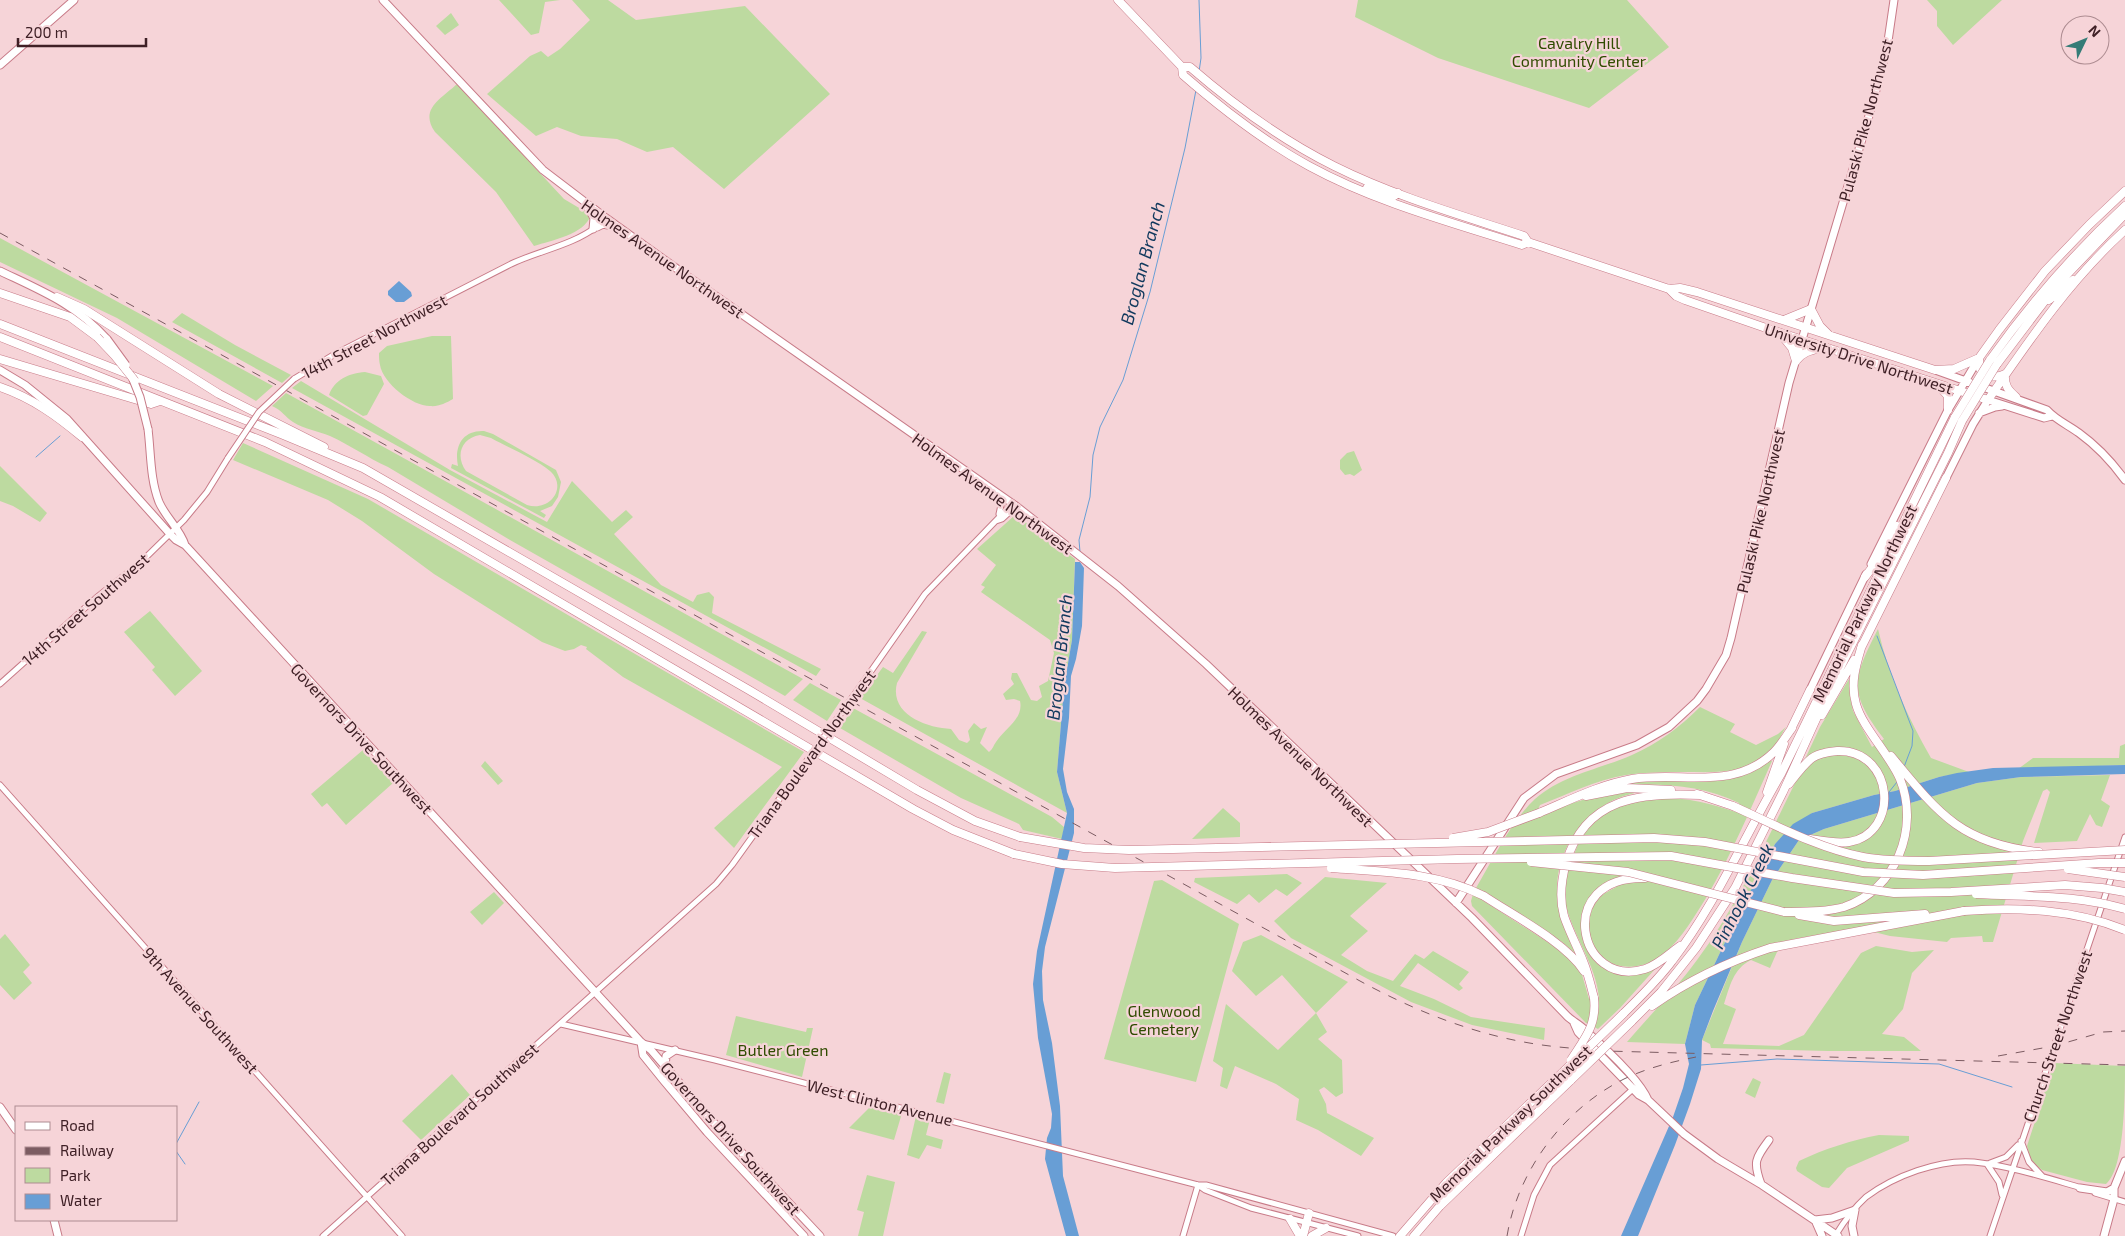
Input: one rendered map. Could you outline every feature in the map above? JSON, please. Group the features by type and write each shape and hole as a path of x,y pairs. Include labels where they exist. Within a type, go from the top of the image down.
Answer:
{"highway":[{"name":"University Drive Northwest","path":"1118,0 1182,67 1183,75 1266,141 1309,166 1358,189 1441,219 1522,245 1528,242"},
{"name":"University Drive Northwest","path":"1182,67 1190,67 1210,85 1260,122 1299,147 1335,166 1398,193 1524,236 1528,242 1669,288 1680,288 1697,292 1935,370"},
{"path":"1358,189 1364,187 1394,196 1398,193"},
{"path":"1935,370 1954,369 1979,358 2052,264 2089,224 2125,191"},
{"name":"Memorial Parkway Northwest","path":"1623,1014 1672,962 1688,940 1726,877 1762,806 1781,774 1913,501 1993,362 2088,241 2125,206"},
{"name":"Memorial Parkway Northwest","path":"2028,315 2125,214"},
{"path":"1441,219 1444,215 1474,223 1478,220"},
{"path":"1988,400 2034,332 2083,272 2125,230"},
{"path":"2028,315 2052,264"},
{"path":"2028,315 2083,272"},
{"name":"University Drive Northwest","path":"1669,288 1676,296 1685,300 1780,333 1988,400"},
{"path":"0,293 70,318 97,337 115,356 134,381"},
{"path":"57,297 84,308 219,394 363,468 952,809 975,821 1020,837 1084,848 1129,850 1654,838 1705,842 1863,872 1923,875 2099,863 2125,863"},
{"path":"1784,320 1811,309 1820,326 1830,336"},
{"path":"0,324 363,468"},
{"path":"1780,333 1792,348 1796,361"},
{"path":"0,338 265,442 380,497 913,809 960,833 1014,854 1062,864 1115,868 1671,856 1886,892 1952,892 2065,885 2125,892"},
{"path":"1796,361 1800,355 1824,347"},
{"path":"1979,358 1980,369 1987,375 1998,377 2005,374"},
{"path":"0,359 151,404 160,401"},
{"path":"2005,374 2005,385 2016,398"},
{"path":"1935,383 1948,396 1948,410"},
{"path":"0,387 17,393 46,408 82,437"},
{"name":"Memorial Parkway Northwest","path":"1631,1022 1662,992 1719,914 1743,874 1948,453 1959,419"},
{"path":"1816,722 1828,707 1862,645 1946,478"},
{"path":"1865,577 1913,501"},
{"path":"1902,566 1920,508"},
{"path":"1862,645 1853,681 1856,705 1870,729 1922,795 1940,813 1963,830 1991,844 2014,850 2046,853"},
{"path":"1762,806 1774,770 1810,690"},
{"path":"1421,842 1488,832 1539,813 1598,787 1634,779 1716,777 1741,774 1749,771 1775,751 1792,728"},
{"path":"1784,912 1831,910 1855,902 1880,884 1897,859 1906,830 1906,799 1896,771 1879,741"},
{"path":"1783,792 1802,767 1816,756 1836,752 1856,754 1873,766 1883,782 1885,799 1878,821 1867,833 1848,842 1805,838"},
{"path":"1572,799 1635,788 1681,790 1733,806 1831,849 1864,857 1901,861 2125,850"},
{"path":"1563,1072 1591,1027 1594,1017 1594,998 1585,964 1564,916 1561,894 1562,878 1570,850 1582,830 1603,810 1616,803 1633,797 1654,794 1701,795"},
{"path":"1497,859 1610,869 1784,912 1834,921 2026,908 2077,914 2125,930"},
{"path":"1296,864 1414,874 1444,880 1484,896 1567,952 1576,960 1589,979"},
{"path":"2034,868 2073,869 2125,876"},
{"path":"1656,879 1634,878 1612,883 1594,897 1588,906 1585,921 1587,941 1592,951 1603,962 1622,970 1643,970 1658,963 1688,940"},
{"path":"1952,892 2005,896 2066,897 2103,902 2125,909"},
{"path":"1631,1022 1688,982 1741,958 1770,948 1964,911"},
{"name":"Memorial Parkway Southwest","path":"1400,1236 1446,1183 1623,1014"},
{"name":"Memorial Parkway Southwest","path":"1414,1236 1440,1206 1631,1022"},
{"path":"1307,1236 1311,1214"},
{"path":"1290,1219 1301,1236 1308,1224"},
{"path":"1312,1236 1326,1228"}],"main road":[{"path":"0,66 74,0"},
{"name":"Holmes Avenue Northwest","path":"383,0 543,170 618,227 1014,505 1093,566 1206,664 1456,903 1574,1023 1578,1032 1636,1086 1657,1110 1684,1134 1718,1159 1762,1185 1836,1235"},
{"name":"Pulaski Pike Northwest","path":"1456,903 1513,812 1524,798 1556,774 1637,745 1670,727 1697,701 1717,674 1731,638 1796,361 1871,109 1887,48 1894,0"},
{"path":"586,203 594,218 595,228 609,224 618,227"},
{"path":"0,271 57,297 80,313 108,339 134,381 148,429 154,486 173,530"},
{"path":"1810,690 1902,499 1948,410 1979,358"},
{"name":"Governors Drive Southwest","path":"0,370 54,406 173,530 595,992 641,1042 651,1050 715,1124 820,1236"},
{"name":"University Drive Northwest","path":"1935,370 2047,410 2052,416 2079,433 2101,452 2125,480"},
{"path":"1946,478 1973,424 1988,400"},
{"name":"University Drive Northwest","path":"1988,400 2044,418 2052,416"},
{"path":"1948,410 1955,406 1963,407 1972,414 1973,424"},
{"path":"1979,414 1995,407 2008,406"},
{"name":"Governors Drive Southwest","path":"641,1042 643,1055 664,1081 707,1132 804,1236"},
{"path":"665,1067 666,1056 675,1050"},
{"path":"0,1107 15,1129"},
{"path":"1762,1185 1755,1162 1758,1154 1769,1140"},
{"path":"2104,1236 2114,1199 2114,1188 2125,1161"},
{"path":"2080,1188 2107,1192 2114,1188"},
{"path":"1822,1236 1815,1220 1832,1218 1855,1210 1852,1226 1854,1236"},
{"path":"54,1221 58,1236"}],"street":[{"name":"14th Street Northwest","path":"173,530 202,499 259,412 294,379 335,354 511,264 533,254 577,240 606,218"},
{"path":"992,490 1000,505 999,516"},
{"path":"995,521 1002,519 1014,505"},
{"name":"Triana Boulevard Northwest","path":"595,992 716,884 732,866 925,594 999,516 1014,505"},
{"name":"14th Street Southwest","path":"0,684 96,598 140,562 173,530"},
{"name":"9th Avenue Southwest","path":"0,785 402,1236"},
{"name":"Church Street Northwest","path":"1990,1236 2011,1169 2125,837"},
{"name":"Triana Boulevard Southwest","path":"322,1236 595,992"},
{"name":"West Clinton Avenue","path":"561,1024 675,1050 1198,1185 1214,1187 1393,1236"},
{"path":"1521,1236 1534,1195 1550,1165 1636,1086"},
{"path":"1987,1164 2008,1155 2021,1141 2028,1162 2044,1177"},
{"path":"1836,1235 1855,1210 1873,1193 1911,1172 1952,1163 1973,1162 2011,1169 2125,1202"},
{"path":"1987,1164 1999,1182 2003,1196"},
{"path":"1183,1236 1198,1185"},
{"name":"West Clinton Avenue","path":"1198,1185 1251,1208 1358,1236"}],"green space":[{"path":"499,0 560,0 545,2 539,33 531,35"},
{"path":"572,0 608,0 636,20 745,6 830,94 724,189 673,147 647,152 617,139 581,136 557,127 536,136 487,94 530,56 541,51 548,57 560,49 590,20"},
{"name":"Cavalry Hill Community Center","path":"1358,0 1627,0 1669,47 1589,108 1438,58 1355,17"},
{"path":"1927,0 2002,0 1953,45 1937,26 1937,11"},
{"path":"451,13 459,25 445,35 436,26"},
{"path":"457,84 564,199 591,215 582,227 567,236 534,246 496,192 435,132 431,124 429,117 434,105"},
{"path":"0,238 273,386 256,401 117,318 0,262"},
{"path":"182,313 235,345 291,375 282,383 172,322"},
{"path":"432,336 451,336 453,399 433,406 415,402 392,386 382,372 379,356 379,353 387,346"},
{"path":"365,372 381,376 384,384 367,415 363,416 329,395 338,381 353,374"},
{"path":"301,381 450,470 547,522 572,481 612,522 626,510 633,517 614,534 661,585 693,602 697,595 709,592 714,597 712,613 821,669 816,676 292,388"},
{"path":"286,393 803,679 785,696 510,540 345,443 293,422 272,406"},
{"path":"476,431 493,434 556,470 561,482 558,497 552,506 540,511 546,515 544,518 451,468 452,464 458,466 457,452 461,441 470,433","holes":["480,435 491,438 529,457 550,471 555,477 557,491 549,502 543,505 527,505 466,471 461,459 464,444 473,437"]},
{"path":"243,443 368,499 804,752 734,848 714,828 782,767 623,677 586,649 587,647 581,645 565,651 542,642 434,574 362,521 328,500 233,460"},
{"path":"1354,451 1362,470 1354,476 1350,474 1345,475 1340,469 1340,460 1347,453"},
{"path":"0,466 47,513 40,522 13,506 0,501"},
{"path":"1014,516 1020,518 1075,559 1072,640 1064,687 1057,772 1067,813 860,698 883,667 893,673 922,631 927,632 897,683 896,694 904,711 921,722 931,726 951,729 959,740 967,743 970,740 968,731 974,723 981,729 987,727 980,743 989,752 1019,713 1020,701 1014,699 1006,700 1003,694 1014,684 1011,679 1012,673 1017,673 1031,700 1037,701 1042,697 1039,686 1048,681 1054,653 1050,640 981,592 985,587 981,585 996,565 977,549"},
{"path":"150,611 202,671 175,696 152,670 155,667 124,632"},
{"path":"1878,629 1887,663 1900,695 1914,727 1931,758 1969,772 1939,777 1812,813 1775,844 1739,913 1695,1005 1685,1044 1627,1042 1680,981 1712,939 1751,872 1797,779 1803,771 1822,757 1829,755 1855,758 1858,751 1838,749 1817,753 1805,759 1820,727 1849,679 1853,711 1872,747 1884,739 1864,709 1859,697 1858,686 1863,661"},
{"path":"810,683 841,700 827,721 793,700"},
{"path":"1700,707 1735,724 1730,732 1756,745 1778,734 1786,727 1776,744 1764,756 1754,763 1743,767 1720,772 1654,772 1615,777 1540,805 1534,819 1566,805 1619,789 1648,790 1617,798 1595,812 1574,834 1567,848 1561,862 1557,893 1559,908 1577,955 1562,942 1476,888 1510,829 1535,799 1569,778 1632,755 1660,740 1677,728"},
{"path":"853,708 1052,817 1064,827 1062,839 1023,830 1019,824 961,798 840,728"},
{"path":"2125,744 2125,765 2018,769 2033,758 2119,758 2120,746"},
{"path":"363,750 393,783 346,825 327,803 322,807 311,794"},
{"path":"1769,760 1772,761 1724,865 1687,927 1665,953 1654,961 1629,967 1606,961 1591,942 1590,916 1594,904 1600,897 1616,887 1613,879 1595,891 1585,908 1582,926 1586,944 1596,960 1612,971 1632,974 1656,968 1598,1029 1586,1023 1472,906 1473,894 1563,952 1581,971 1589,999 1599,999 1593,973 1570,920 1563,892 1566,871 1584,831 1599,816 1616,806 1635,800 1676,798 1697,801 1736,812 1739,803 1707,791 1690,788 1656,785 1604,787 1638,781 1724,780 1756,770"},
{"path":"485,761 503,781 498,785 481,766"},
{"path":"2110,775 2101,800 2110,806 2102,827 2096,825 2090,814 2077,841 2034,843 2050,792 2047,789 2043,791 2023,841 1993,942 1983,942 1982,936 1951,938 1947,942 1890,936 1858,928 1794,939 1777,952 1770,968 1751,960 1740,968 1730,985 1724,1004 1736,1009 1723,1044 1779,1046 1804,1035 1861,953 1876,946 1912,952 1934,950 1912,973 1903,1009 1882,1034 1904,1037 1921,1051 1711,1048 1710,1044 1702,1040 1742,942 1772,880 1799,840 1824,829 1977,783 2021,777"},
{"path":"1223,808 1240,823 1240,837 1192,839"},
{"path":"1287,874 1302,883 1287,896 1276,889 1259,903 1249,894 1237,904 1194,882 1195,878"},
{"path":"1325,877 1387,883 1350,916 1368,931 1341,955 1367,971 1393,981 1415,954 1424,959 1433,951 1469,972 1459,984 1463,988 1459,991 1418,963 1400,986 1434,999 1471,1017 1545,1028 1544,1040 1472,1025 1411,1002 1291,938 1274,921"},
{"name":"Glenwood Cemetery","path":"1162,880 1239,924 1196,1082 1104,1059 1154,881"},
{"path":"494,892 504,903 482,925 470,912"},
{"path":"5,934 30,965 23,972 32,983 14,1000 0,985 0,939"},
{"path":"1261,935 1348,982 1316,1013 1282,975 1256,996 1232,971 1243,942"},
{"path":"1226,1004 1278,1050 1316,1013 1327,1032 1318,1039 1342,1060 1343,1093 1336,1097 1324,1087 1319,1090 1326,1104 1327,1113 1374,1138 1361,1156 1318,1130 1296,1120 1299,1099 1276,1084 1235,1066 1227,1089 1220,1086 1223,1068 1213,1061"},
{"name":"Butler Green","path":"736,1016 806,1032 807,1028 813,1028 802,1077 726,1055"},
{"path":"2054,1063 2125,1066 2123,1130 2117,1163 2112,1176 2106,1184 2087,1182 2042,1170 2031,1161 2027,1146"},
{"path":"944,1072 951,1074 944,1104 936,1102"},
{"path":"452,1074 470,1095 421,1140 402,1121"},
{"path":"1753,1078 1761,1082 1755,1098 1745,1093"},
{"path":"872,1105 902,1113 894,1140 849,1128"},
{"path":"916,1116 930,1119 926,1135 943,1140 941,1149 927,1145 919,1159 907,1155"},
{"path":"1879,1135 1909,1136 1909,1141 1847,1168 1829,1188 1822,1187 1797,1171 1796,1168 1799,1161 1838,1145"},
{"path":"867,1175 895,1182 883,1236 858,1236 864,1212 857,1210"}],"water":[{"path":"399,281 411,292 412,296 404,302 396,302 388,295 388,291"},
{"path":"1075,562 1080,562 1084,568 1082,626 1071,676 1069,718 1063,769 1067,792 1074,809 1074,833 1045,947 1042,971 1043,1000 1052,1043 1060,1106 1063,1176 1079,1236 1066,1236 1045,1159 1052,1114 1038,1038 1033,984 1037,951 1067,813 1057,772 1064,687 1072,640"},
{"path":"2125,765 2125,774 2021,777 1977,783 1824,829 1799,840 1772,880 1742,942 1713,1011 1702,1040 1701,1069 1690,1104 1638,1236 1621,1236 1673,1117 1683,1088 1689,1064 1685,1044 1695,1005 1739,913 1775,844 1793,824 1812,813 1957,773 1993,768"}],"waterway":[{"name":"Broglan Branch","path":"1199,0 1201,58 1199,72"},
{"name":"Broglan Branch","path":"1080,552 1079,540 1090,497 1093,455 1100,427 1123,380 1150,292 1185,148 1196,90"},
{"path":"36,457 60,436"},
{"path":"1877,636 1913,731 1912,746 1904,767"},
{"path":"1889,792 1897,782"},
{"path":"1701,1065 1777,1059 1939,1064 2012,1087"},
{"path":"178,1140 199,1102"},
{"path":"178,1154 185,1164"}],"railway":[{"path":"0,233 1360,981 1403,1003 1448,1021 1495,1036 1518,1041 1606,1051 2125,1065"},
{"path":"1998,1056 2054,1046 2103,1032 2125,1031"},
{"path":"1507,1236 1521,1188 1547,1144 1564,1124 1582,1107 1624,1079 1659,1066 1696,1057"}],"water label":[{"name":"Pinhook Creek","path":"1742,896"}]}
